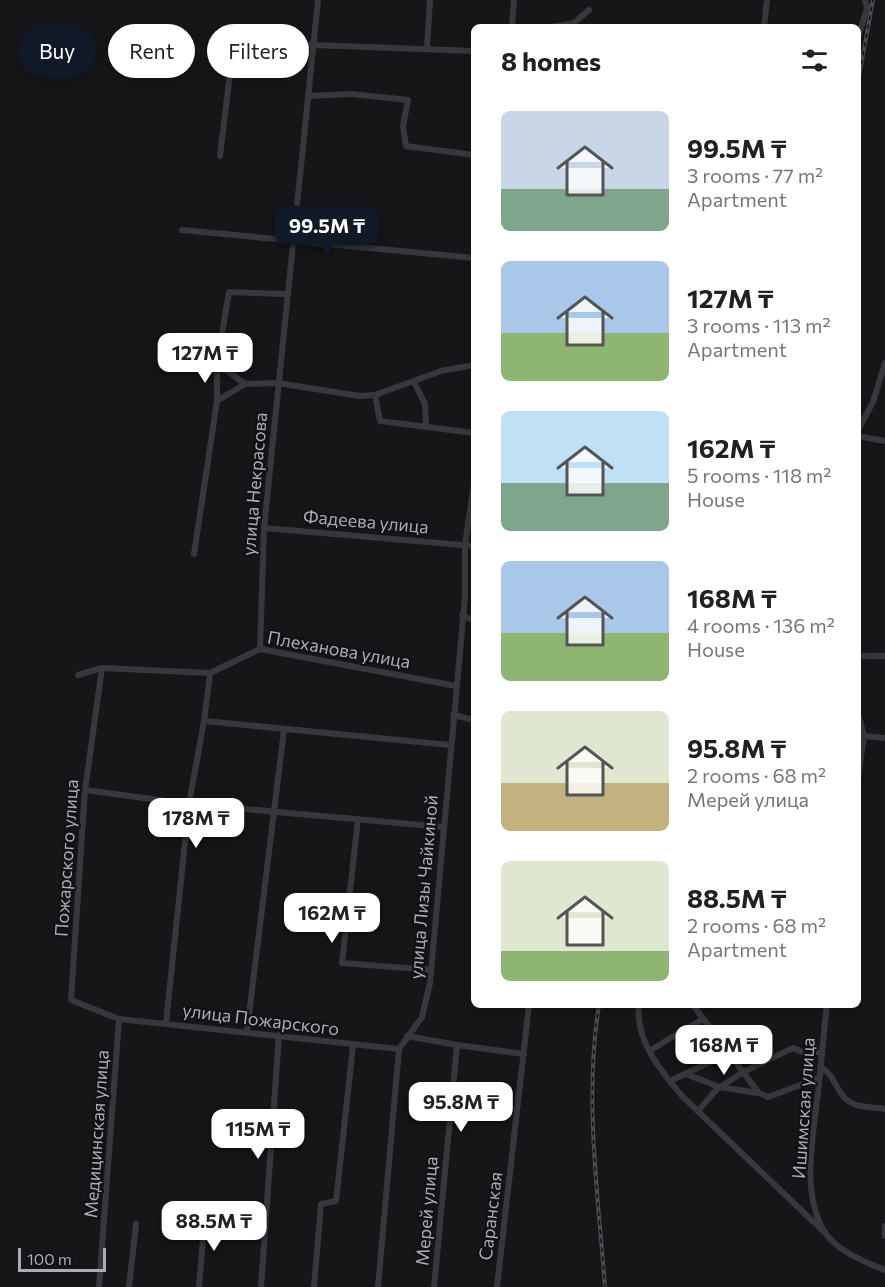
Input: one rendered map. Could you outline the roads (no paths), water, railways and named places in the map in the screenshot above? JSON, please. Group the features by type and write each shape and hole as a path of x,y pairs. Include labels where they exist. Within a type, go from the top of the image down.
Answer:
{"street":[{"name":"улица Некрасова","path":"260,649 264,528 286,294 318,0"},
{"path":"427,48 430,0"},
{"path":"512,24 514,0"},
{"path":"764,24 767,0"},
{"path":"861,28 867,8 865,0"},
{"path":"568,24 574,23 589,10"},
{"path":"220,156 234,39 313,45 471,51"},
{"path":"308,96 351,94 408,100 403,126 406,146 471,155"},
{"path":"182,230 471,258"},
{"path":"194,554 217,401 217,363 228,292 286,294"},
{"path":"217,363 245,384"},
{"path":"861,424 873,402 885,363"},
{"path":"217,401 245,384 277,383 360,396 375,395 441,370 471,365"},
{"path":"414,382 425,404 426,425"},
{"path":"375,395 380,421 471,432"},
{"path":"861,437 885,441"},
{"name":"улица Лизы Чайкиной","path":"378,1287 399,1049 422,1017 431,970 462,616 465,545 471,504"},
{"name":"Фадеева улица","path":"264,528 471,546"},
{"path":"462,616 471,619"},
{"name":"Плеханова улица","path":"78,675 102,668 210,673 260,649 456,686"},
{"path":"861,656 885,656"},
{"name":"Пожарского улица","path":"102,668 85,790 71,1000 119,1019"},
{"path":"166,1023 189,804 204,722 210,673"},
{"path":"453,715 471,719"},
{"path":"204,722 450,745"},
{"path":"861,724 864,736 861,757"},
{"path":"247,1031 284,730"},
{"path":"864,736 885,738"},
{"path":"85,790 189,804 443,827"},
{"path":"358,819 342,963 431,970"},
{"name":"Саранская","path":"497,1287 529,1008"},
{"path":"639,1008 639,1026 649,1051 670,1081 698,1111 825,1233"},
{"path":"695,1008 759,1093"},
{"name":"Ишимская улица","path":"827,1008 811,1166 813,1196 825,1233 834,1243 861,1260 885,1270"},
{"path":"649,1051 703,1018"},
{"name":"улица Пожарского","path":"119,1019 247,1031 353,1046 399,1049"},
{"name":"Медицинская улица","path":"99,1287 119,1019"},
{"path":"261,1287 279,1035"},
{"path":"407,1036 524,1054"},
{"name":"Мерей улица","path":"434,1287 457,1045"},
{"path":"314,1287 321,1204 336,1201 353,1046"},
{"path":"698,1111 719,1087 743,1071 792,1048 802,1052 822,1052"},
{"path":"670,1081 729,1053"},
{"path":"820,1067 829,1071 847,1100 858,1105 885,1109"},
{"path":"686,1074 719,1087 759,1093 768,1097 819,1078"},
{"path":"199,1287 205,1216"},
{"path":"129,1287 136,1224"},
{"path":"885,1226 885,1236"}],"railway":[{"path":"861,66 873,0"},
{"path":"599,1008 592,1111 605,1287"}]}
